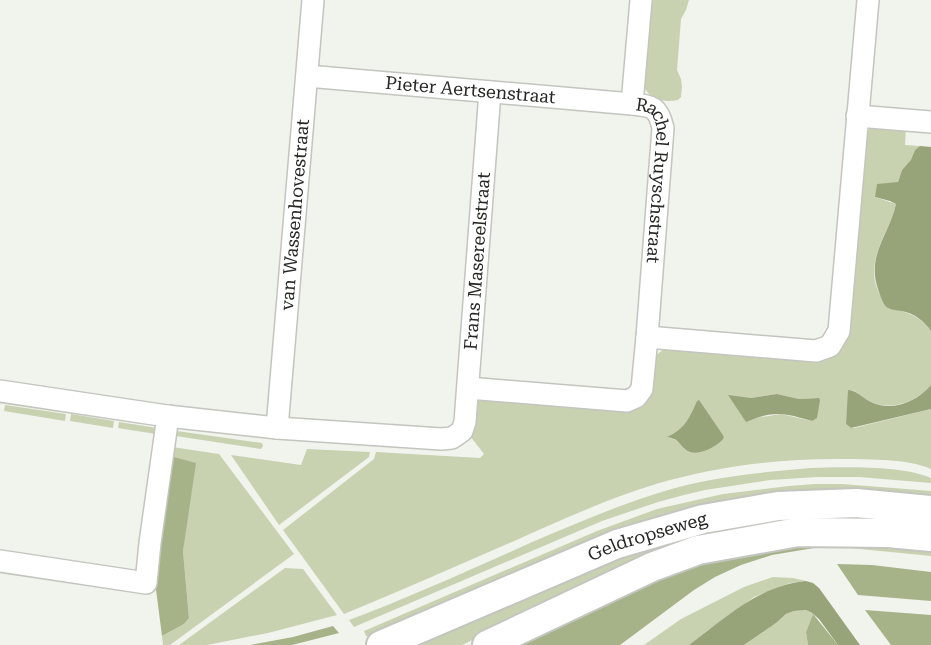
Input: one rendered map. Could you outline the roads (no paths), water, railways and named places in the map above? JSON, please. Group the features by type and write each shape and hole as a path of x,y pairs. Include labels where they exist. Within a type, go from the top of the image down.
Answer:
{"main road":[{"name":"Geldropseweg","path":"381,645 617,544 703,519 778,506 855,503 931,510"},
{"name":"Geldropseweg","path":"487,645 652,567 698,550 798,532 888,533 931,537"}],"street":[{"name":"van Wassenhovestraat","path":"277,428 313,0"},
{"name":"Rachel Ruyschstraat","path":"641,0 632,104 649,106 660,114 663,128 647,337"},
{"path":"468,388 627,400 636,397 642,388 647,337 816,351 830,345 839,331 868,0"},
{"name":"Pieter Aertsenstraat","path":"306,76 632,104"},
{"name":"Frans Masereelstraat","path":"277,428 441,439 452,438 462,432 468,388 490,92"},
{"path":"857,116 931,122"},
{"path":"0,391 168,416 277,428"},
{"path":"0,561 146,583 168,416"}]}
